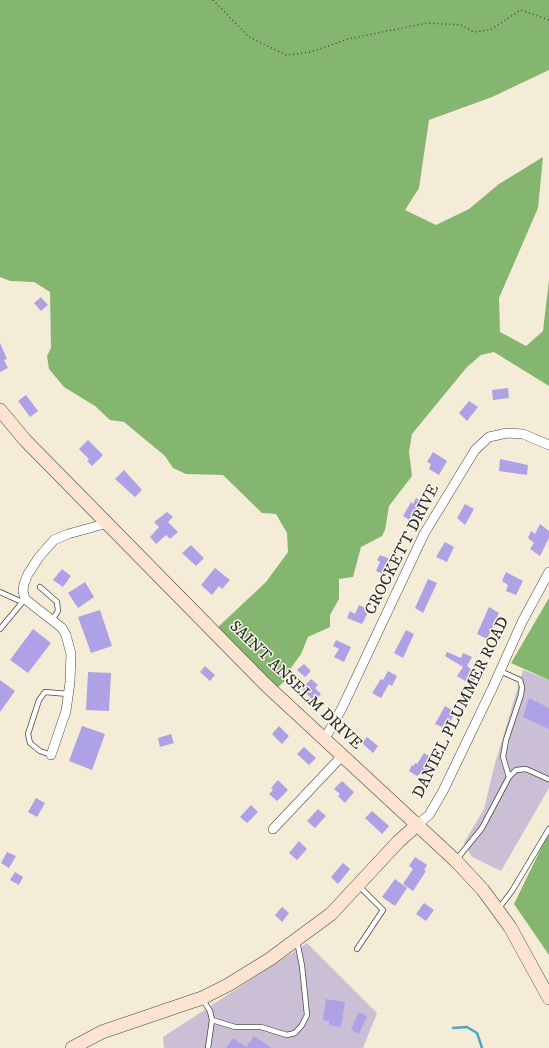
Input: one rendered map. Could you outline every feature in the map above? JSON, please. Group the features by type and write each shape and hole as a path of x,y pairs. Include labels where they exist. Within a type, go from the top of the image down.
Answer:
{"street":[{"name":"SAINT ANSELM DRIVE","path":"0,410 25,440 248,666 324,740 418,824 456,861 498,910 516,936 549,998"},
{"name":"CROCKETT DRIVE","path":"324,740 342,708 424,534 475,450 489,437 507,432 523,434 549,445"},
{"path":"51,755 62,724 68,694 71,654 66,635 62,628 24,600 23,590 28,574 49,544 54,540 68,534 108,523"},
{"name":"DANIEL PLUMMER ROAD","path":"72,1048 102,1032 202,998 243,976 296,941 331,914 398,842 429,815 443,791 522,622 549,572"},
{"path":"273,830 342,756"}],"lane":[{"path":"40,588 57,602 58,611 52,620"},
{"path":"0,592 24,600 0,628"},
{"path":"500,671 520,680 522,687 522,695 506,740 503,757 509,777"},
{"path":"51,755 40,751 30,743 28,734 39,700 45,692 68,694"},
{"path":"456,861 482,828 509,777 516,770 526,768 548,779"},
{"path":"498,910 512,891 549,829"},
{"path":"357,949 383,910 358,885"},
{"path":"212,1020 234,1027 261,1027 286,1035 295,1033 307,1015 302,966 296,941"},
{"path":"202,998 210,1011 212,1020 208,1048"}],"path":[{"path":"213,0 249,37 286,55 311,52 348,39 426,23 461,25 474,32 490,30 521,10 549,20"}],"shaded area":[{"path":"523,670 549,680 549,788 501,871 472,857 464,843 484,809 494,767"},
{"path":"307,943 377,1013 363,1048 164,1048 163,1037"}],"green space":[{"path":"0,0 549,0 549,70 492,97 429,120 419,188 405,210 436,225 469,209 499,184 543,157 538,208 499,298 500,332 526,346 543,331 549,280 549,386 494,352 481,355 467,367 412,434 409,452 412,476 389,506 385,530 382,536 361,547 353,577 339,579 339,599 330,615 330,627 308,637 301,654 291,668 286,680 278,687 217,628 266,582 288,552 287,533 276,514 262,513 223,475 186,474 173,468 165,456 124,422 110,420 95,406 64,387 49,369 47,356 51,348 50,292 34,282 10,281 0,277"},
{"path":"549,598 549,680 511,663"},
{"path":"549,832 549,955 514,904"}],"building":[{"path":"41,297 48,305 41,311 34,303"},
{"path":"0,343 7,359 4,360 8,368 0,372"},
{"path":"508,388 509,398 493,400 492,390"},
{"path":"26,395 38,411 30,417 18,401"},
{"path":"469,401 478,407 467,421 459,413"},
{"path":"88,440 103,455 92,466 87,461 89,459 79,449"},
{"path":"433,452 447,461 439,475 429,469 431,464 427,462"},
{"path":"500,459 528,465 527,475 499,471"},
{"path":"124,470 142,490 135,497 115,479"},
{"path":"416,498 423,502 413,522 403,516 411,502 413,504"},
{"path":"465,504 474,509 465,525 457,518"},
{"path":"167,512 173,517 168,522 178,532 170,539 166,535 156,544 150,537 159,527 154,522"},
{"path":"540,524 549,531 549,538 540,556 530,549 534,543 528,538 531,531 535,534"},
{"path":"445,542 454,547 447,562 436,557"},
{"path":"191,545 204,558 196,566 182,553"},
{"path":"380,555 392,560 386,575 376,571 380,562 377,560"},
{"path":"215,568 230,580 222,589 219,586 212,595 201,585"},
{"path":"62,569 71,576 63,587 53,580"},
{"path":"506,572 523,581 516,595 506,591 508,585 502,581"},
{"path":"428,579 437,583 423,613 415,608"},
{"path":"85,582 94,597 78,608 68,593"},
{"path":"359,605 369,610 362,624 347,618 350,611 355,614"},
{"path":"489,607 499,613 487,639 477,634"},
{"path":"100,610 112,646 91,653 78,617"},
{"path":"33,629 51,643 28,673 10,660"},
{"path":"406,630 414,634 403,658 394,653"},
{"path":"336,640 351,647 344,662 334,657 339,649 333,646"},
{"path":"447,652 461,658 463,653 472,657 467,666 478,674 474,681 469,678 467,682 457,676 463,667 445,656"},
{"path":"304,664 311,671 305,677 297,670"},
{"path":"205,666 215,675 210,681 200,672"},
{"path":"388,671 397,676 392,686 389,684 381,698 372,693 381,679 383,680"},
{"path":"88,672 111,673 109,711 86,710"},
{"path":"311,679 318,685 315,688 321,694 314,701 302,689"},
{"path":"0,680 15,691 0,712"},
{"path":"529,698 549,708 549,729 523,717"},
{"path":"445,706 455,712 448,726 444,724 442,727 435,724"},
{"path":"82,726 105,734 92,770 69,761"},
{"path":"279,726 289,736 282,744 272,734"},
{"path":"171,734 174,743 160,747 158,738"},
{"path":"367,737 378,746 373,753 362,743"},
{"path":"304,747 316,758 309,765 297,754"},
{"path":"424,753 433,759 426,772 424,771 417,776 409,771 412,765 414,766 415,763 417,764"},
{"path":"278,780 288,790 277,801 269,794 273,790 271,788"},
{"path":"342,781 354,792 345,803 338,796 340,794 334,789"},
{"path":"36,798 45,803 37,817 28,812"},
{"path":"251,805 258,812 247,823 240,817"},
{"path":"318,809 326,816 315,828 307,821"},
{"path":"372,811 389,826 382,834 365,818"},
{"path":"299,841 307,849 297,860 289,853"},
{"path":"7,852 16,856 9,868 1,863"},
{"path":"415,857 427,865 424,870 426,871 413,891 403,884 413,869 409,866"},
{"path":"343,863 350,869 338,884 331,877"},
{"path":"15,872 23,877 19,885 10,880"},
{"path":"395,879 407,888 395,906 382,897"},
{"path":"424,903 434,910 426,921 416,914"},
{"path":"282,907 289,913 282,922 275,915"},
{"path":"326,999 345,1002 341,1027 329,1025 329,1021 323,1020"},
{"path":"359,1012 367,1016 359,1034 351,1030"},
{"path":"254,1036 272,1048 226,1048 233,1038 246,1047"}],"waterway":[{"path":"453,1028 467,1027 477,1033 482,1048"}]}
